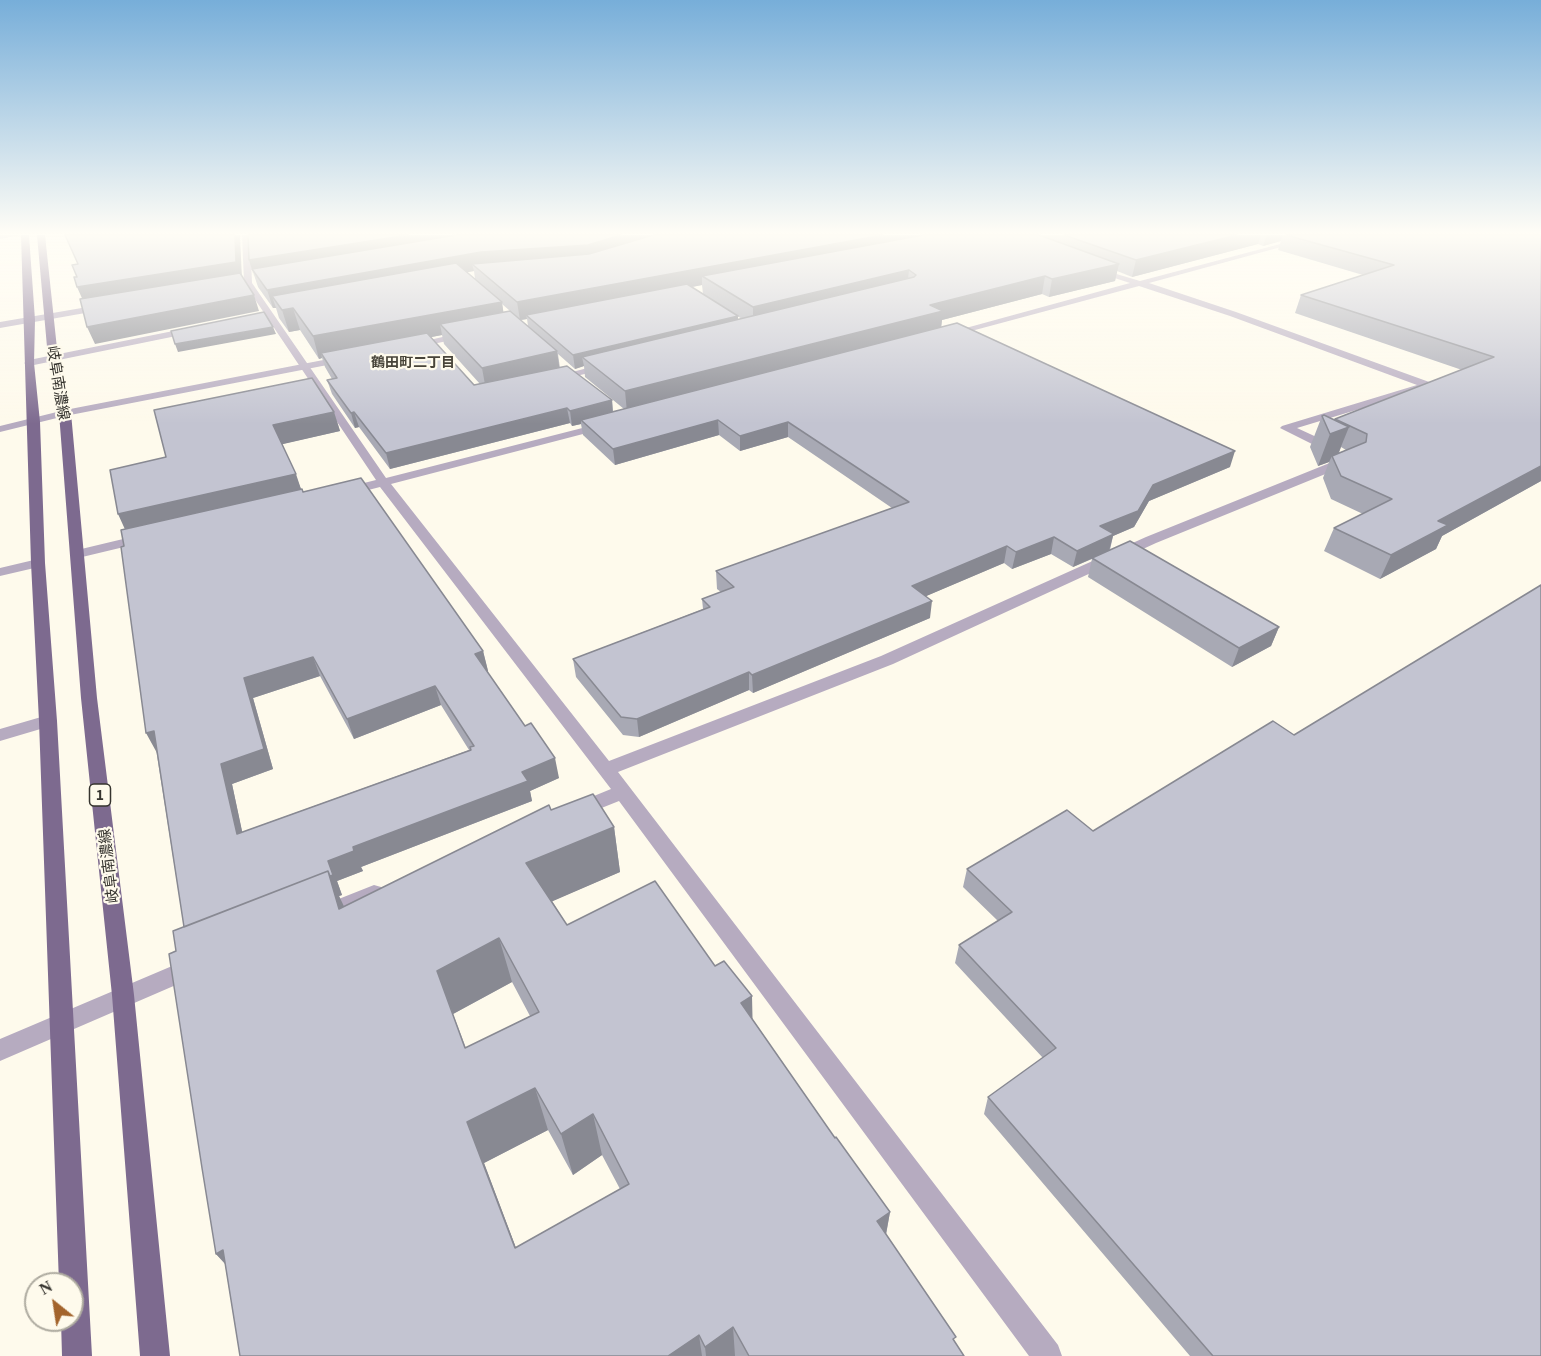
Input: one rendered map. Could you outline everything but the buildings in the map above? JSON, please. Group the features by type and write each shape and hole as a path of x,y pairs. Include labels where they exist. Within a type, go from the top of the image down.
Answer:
{"main road":[{"name":"岐阜南濃線","path":"29,298 29,363 34,422 38,563 48,722 77,1356"},
{"name":"岐阜南濃線","path":"48,298 53,358 65,413 89,698 123,995 155,1356"}],"street":[{"path":"259,298 384,482 623,792 1047,1356"},
{"path":"933,338 1083,298"},
{"path":"605,770 887,660 1150,540 1352,459 1286,428 1428,385 1233,314 1183,298"},
{"path":"0,325 120,305"},
{"path":"259,316 282,311"},
{"path":"29,363 202,328"},
{"path":"398,348 437,345 475,333"},
{"path":"0,429 65,413 352,358"},
{"path":"550,380 568,371 617,364"},
{"path":"568,371 581,382"},
{"path":"327,496 615,423"},
{"path":"78,554 157,536"},
{"path":"0,572 38,563"},
{"path":"0,735 48,722"},
{"path":"556,819 623,792"},
{"path":"301,923 390,887"},
{"path":"0,1050 123,995 212,959"}],"district":[{"name":"鶴田町二丁目","path":"413,362"}]}
